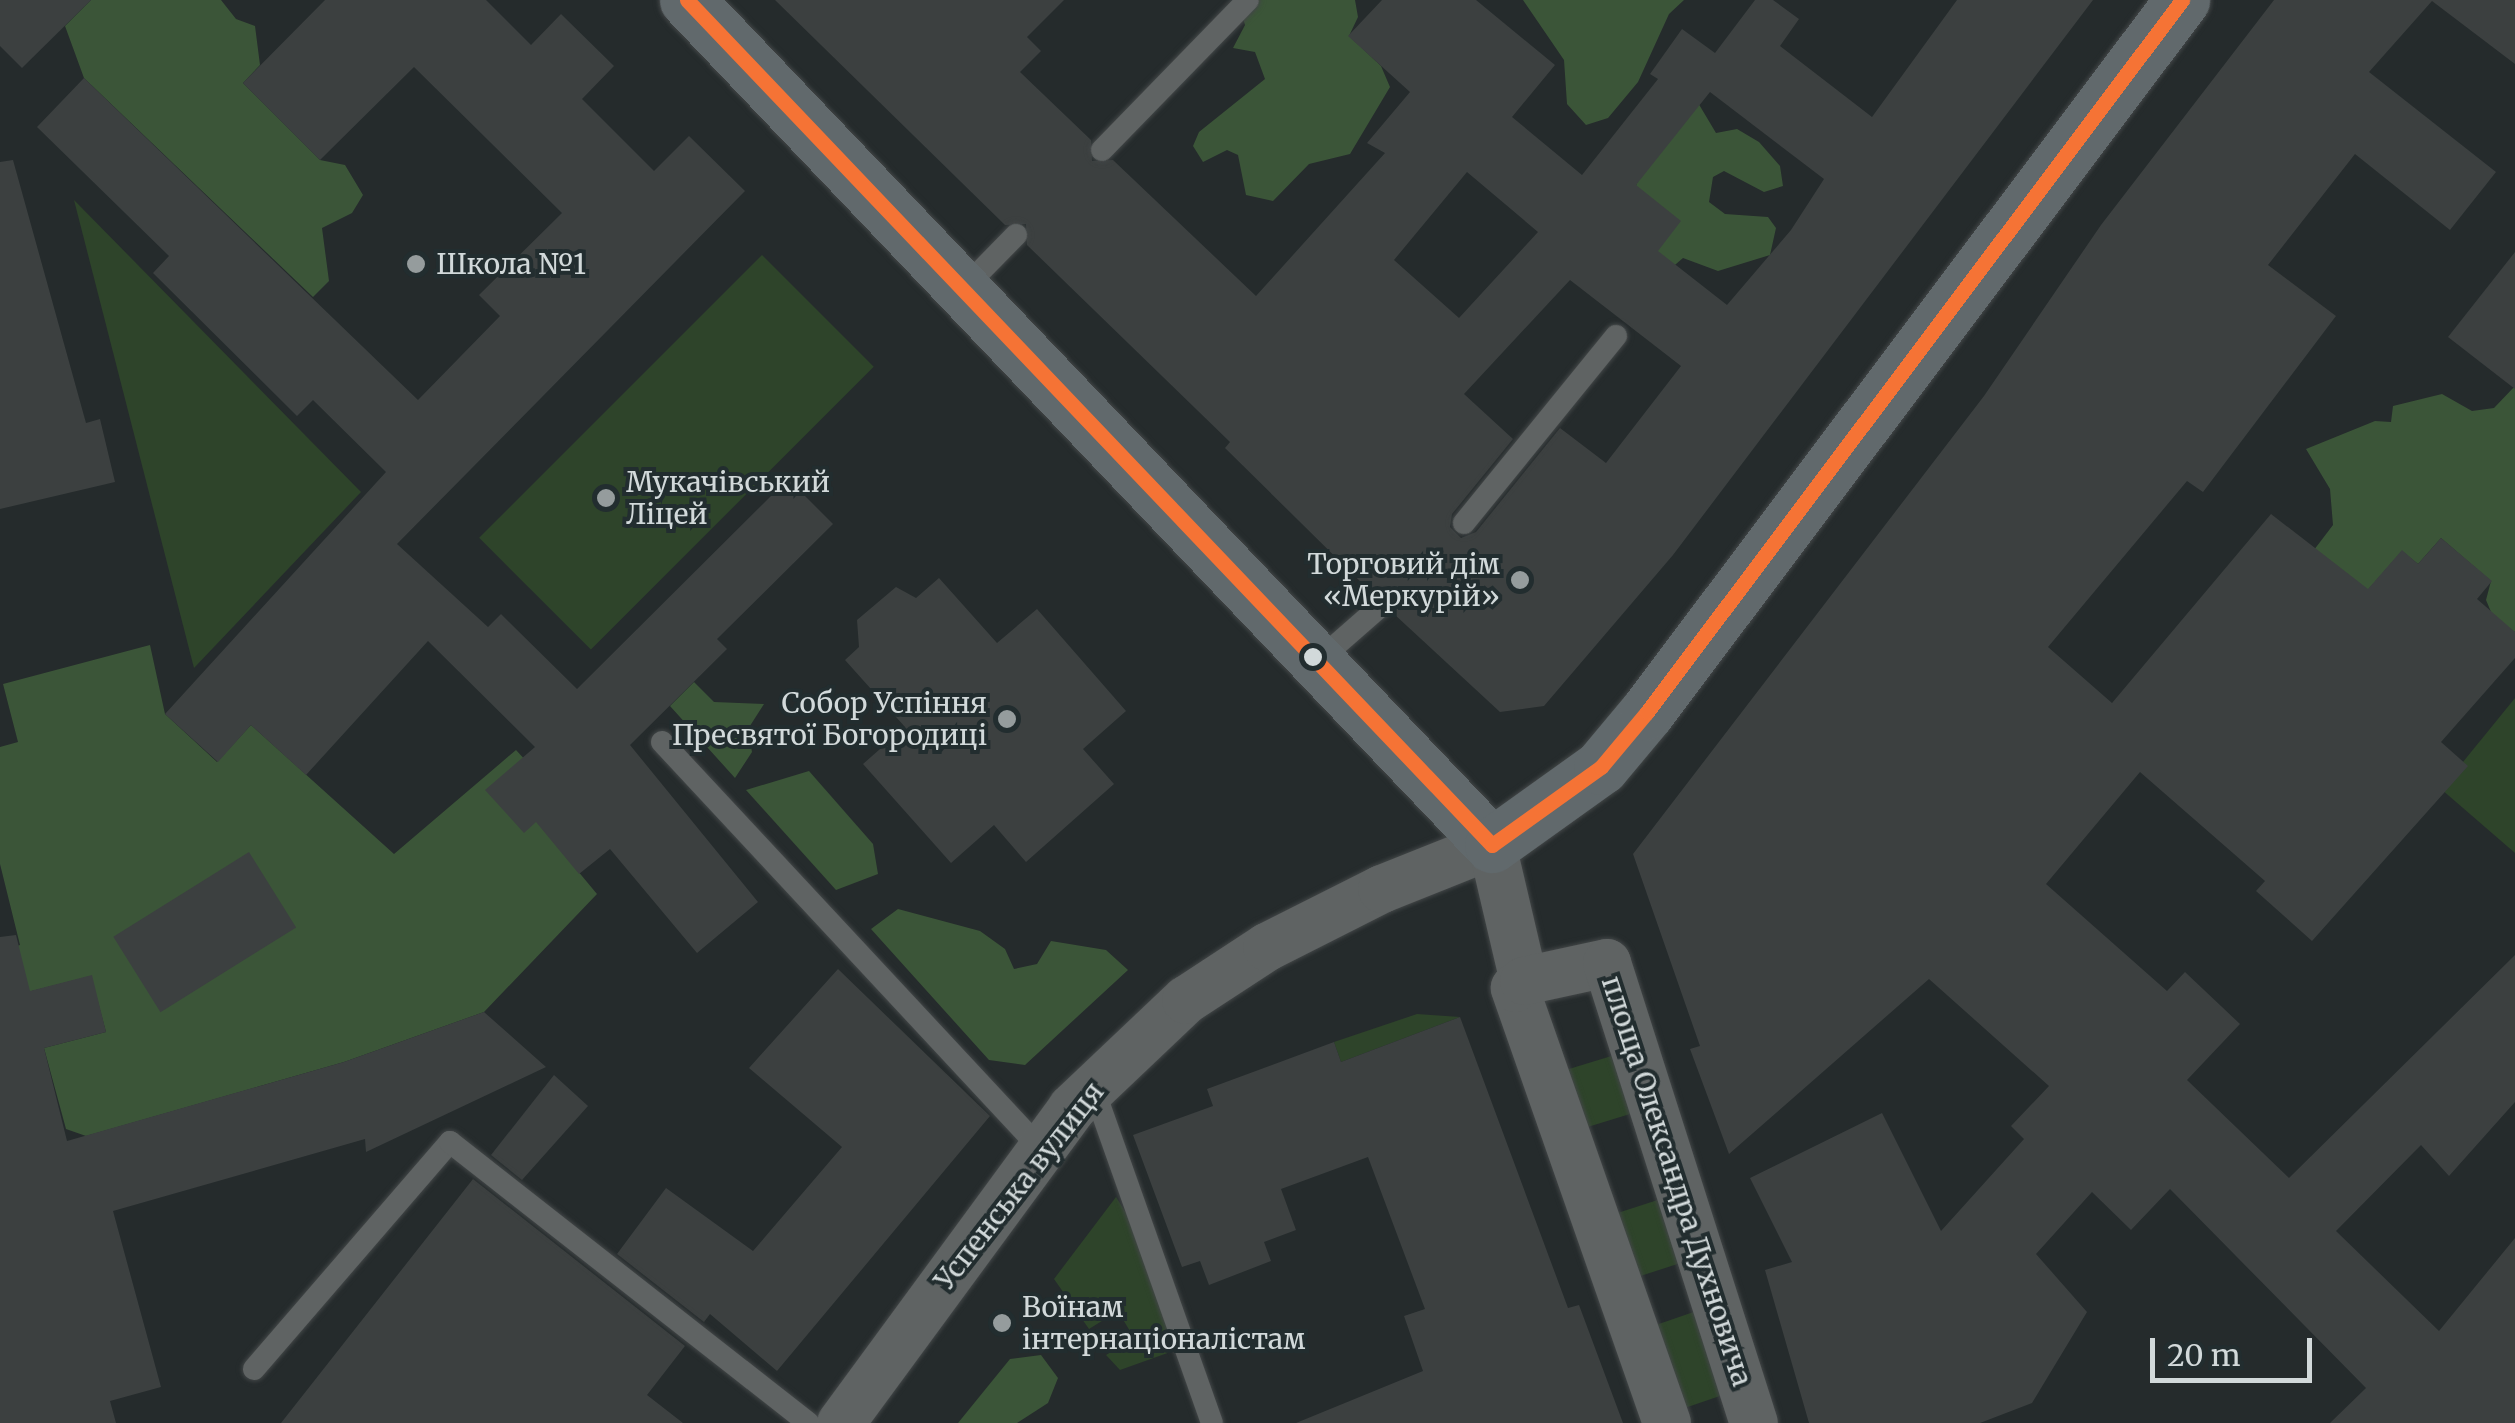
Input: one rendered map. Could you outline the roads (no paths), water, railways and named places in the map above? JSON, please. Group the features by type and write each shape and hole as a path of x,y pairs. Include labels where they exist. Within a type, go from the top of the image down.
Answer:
{"street":[{"path":"687,0 1492,845 1524,981 1515,988 1667,1423"},
{"path":"1492,845 1548,811 1613,754 1831,473 2182,0"},
{"name":"Успенська вулиця","path":"841,1423 1030,1164 1093,1087 1186,1000 1268,946 1382,889 1492,845"},
{"name":"площа Олександра Духновича","path":"1524,981 1607,963 1754,1423"}],"lane":[{"path":"1102,150 1248,0"},
{"path":"964,287 1016,235"},
{"path":"1464,523 1616,336"},
{"path":"1319,660 1384,604"},
{"path":"662,742 1030,1164"},
{"path":"1093,1087 1212,1423"},
{"path":"254,1369 450,1142 808,1423"}],"place":[{"name":"Школа №1","path":"416,264"},
{"name":"Мукачівський Ліцей","path":"606,498"},
{"name":"Торговий дім «Меркурій»","path":"1520,580"},
{"name":"Собор Успіння Пресвятої Богородиці","path":"1007,719"},
{"name":"Воїнам інтернаціоналістам","path":"1002,1323"}]}
